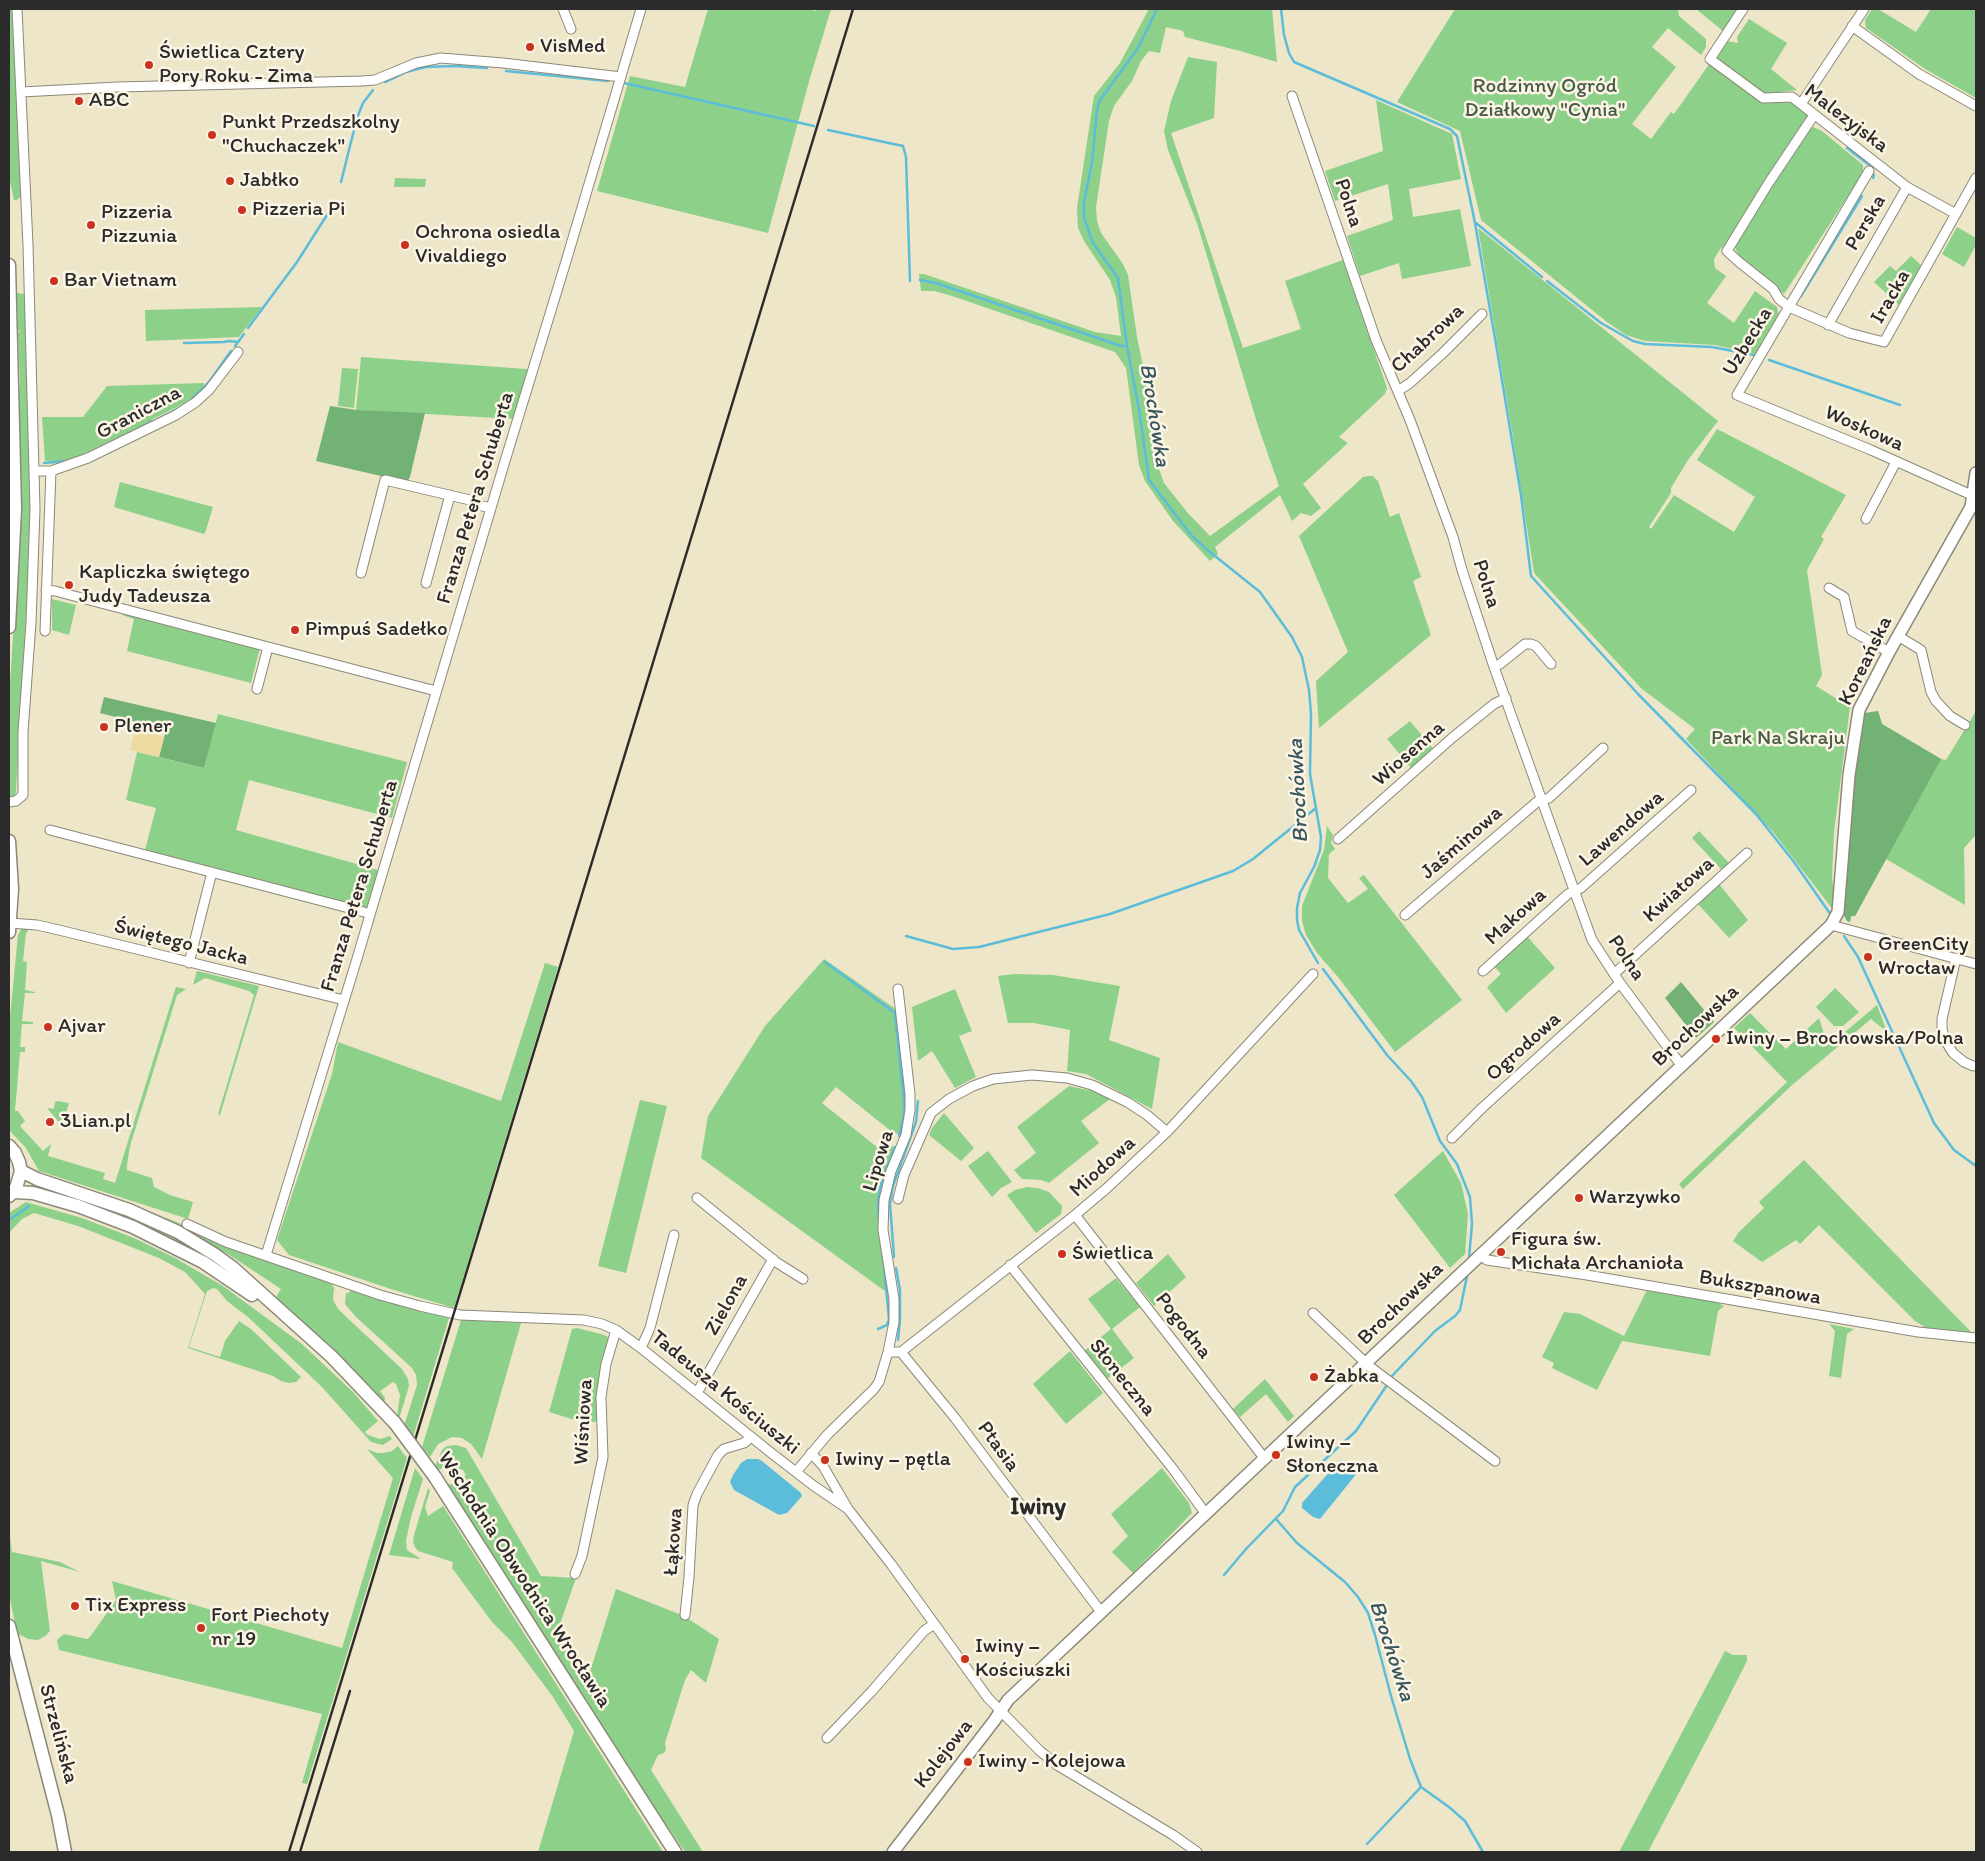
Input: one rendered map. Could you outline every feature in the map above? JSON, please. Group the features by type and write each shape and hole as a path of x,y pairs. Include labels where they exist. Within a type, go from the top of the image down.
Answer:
{"main road":[{"path":"9,265 14,529 9,627"},
{"path":"9,841 9,927"},
{"path":"9,1146 20,1162 21,1171 20,1180 11,1194"},
{"name":"Wschodnia Obwodnica Wrocławia","path":"21,1171 37,1179 129,1210 186,1236 232,1267 366,1391 394,1423 434,1477 675,1852"},
{"name":"Wschodnia Obwodnica Wrocławia","path":"11,1194 33,1193 78,1206 133,1227 180,1250 234,1281 319,1346"},
{"name":"Strzelińska","path":"9,1626 11,1646 58,1815 65,1852"}],"street":[{"path":"9,802 16,801 23,795 23,732 33,584 34,471 28,245 17,9"},
{"path":"563,9 570,29"},
{"name":"Franza Petera Schuberta","path":"266,1255 640,9"},
{"name":"Malezyjska","path":"1743,9 1710,60 1763,98 1792,97 1907,187"},
{"path":"1801,104 1864,9"},
{"path":"1852,26 1919,74 1976,106"},
{"path":"21,92 118,87 375,80 416,63 441,58 467,59 621,77"},
{"name":"Polna","path":"1292,96 1376,340 1398,391 1453,537 1494,667 1592,940 1614,974 1681,1065"},
{"path":"1789,307 1779,300 1773,289 1728,251 1768,184 1814,115"},
{"name":"Uzbecka","path":"1737,394 1869,172"},
{"name":"Iracka","path":"1789,307 1849,333 1884,342 1976,178"},
{"name":"Perska","path":"1828,325 1907,187 1956,214"},
{"name":"Chabrowa","path":"1398,391 1410,383 1443,353 1482,314"},
{"name":"Graniczna","path":"34,471 51,471 104,451 176,415 196,402 209,390 238,352"},
{"name":"Woskowa","path":"1737,394 1807,422 1975,496"},
{"path":"1866,519 1896,462"},
{"path":"45,631 51,471"},
{"name":"Koreańska","path":"1838,912 1844,832 1858,710 1971,507 1975,496 1976,473"},
{"path":"361,573 386,480 470,500 478,505 491,508"},
{"path":"426,583 450,495"},
{"path":"1829,588 1844,596 1852,631 1889,652"},
{"path":"46,590 83,598 436,691"},
{"path":"1898,636 1921,650 1931,692 1936,701 1950,716 1965,725"},
{"path":"1494,667 1525,644 1536,646 1551,664"},
{"path":"257,689 268,647"},
{"name":"Wiosenna","path":"1338,839 1452,738 1494,704 1506,698"},
{"name":"Jaśminowa","path":"1406,915 1538,801 1549,798 1603,748"},
{"name":"Lawendowa","path":"1574,891 1581,888 1691,790"},
{"path":"50,830 364,912"},
{"name":"Kwiatowa","path":"1614,974 1747,853"},
{"path":"189,962 212,872"},
{"name":"Makowa","path":"1483,971 1568,894 1574,891"},
{"name":"Brochowska","path":"1000,1712 1008,1700 1831,925 1838,912"},
{"path":"1831,925 1976,964"},
{"name":"Świętego Jacka","path":"9,927 45,927 344,1000"},
{"path":"1952,957 1942,1029 1945,1040 1953,1053 1964,1062 1973,1066"},
{"name":"Miodowa","path":"901,1352 1075,1215 1167,1132 1313,974"},
{"name":"Ogrodowa","path":"1452,1138 1482,1108 1620,982"},
{"name":"Lipowa","path":"889,1348 894,1322 894,1299 883,1213 891,1171 906,1135 910,1110 910,1094 898,988"},
{"path":"898,1199 904,1175 931,1113 949,1099 973,1086 993,1079 1032,1075 1067,1078 1092,1085 1128,1102 1167,1132"},
{"path":"697,1198 773,1259 803,1279"},
{"name":"Pogodna","path":"1075,1215 1265,1459"},
{"name":"Tadeusza Kościuszki","path":"187,1224 226,1242 380,1295 460,1315 584,1320 602,1324 616,1330 796,1472 848,1509 866,1530 978,1685 1000,1712 1040,1752 1056,1765 1173,1834 1198,1852"},
{"path":"641,1348 650,1328 674,1235"},
{"name":"Bukszpanowa","path":"1480,1254 1487,1260 1587,1275 1918,1332 1976,1338"},
{"name":"Zielona","path":"697,1393 773,1259"},
{"name":"Słoneczna","path":"1010,1265 1173,1469 1206,1514"},
{"path":"1313,1313 1366,1363 1495,1461"},
{"name":"Wiśniowa","path":"575,1574 582,1556 603,1457 601,1397 606,1364 616,1330"},
{"path":"796,1472 811,1453 874,1390 879,1382 889,1348 901,1352"},
{"name":"Ptasia","path":"901,1352 955,1418 1052,1550 1101,1612"},
{"name":"Łąkowa","path":"685,1615 693,1504 718,1455 724,1449 744,1443 751,1437"},
{"path":"811,1453 823,1466 848,1509"},
{"path":"827,1738 872,1691 924,1631 934,1624"},
{"name":"Kolejowa","path":"893,1852 1000,1712"}],"green space":[{"path":"9,9 14,9 17,108 19,109 22,195 17,200 14,200 10,181"},
{"path":"708,9 808,9 816,11 817,9 831,9 810,78 768,233 597,191 630,76 685,87"},
{"path":"1149,9 1272,9 1277,62 1185,37 1183,31 1166,27 1160,53 1149,51 1141,61 1132,81 1114,106 1109,121 1096,207 1097,221 1101,233 1123,264 1128,275 1137,337 1150,400 1158,466 1164,483 1187,512 1210,536 1279,486 1258,426 1197,223 1168,150 1164,131 1171,101 1188,57 1217,62 1214,118 1171,133 1243,348 1301,329 1285,281 1343,260 1387,388 1385,394 1339,437 1348,443 1303,484 1321,508 1311,516 1301,513 1292,521 1280,495 1215,547 1218,554 1210,561 1173,521 1145,481 1139,465 1126,368 1115,352 952,296 934,291 921,291 919,274 924,274 1095,332 1121,336 1116,297 1110,280 1084,241 1078,228 1077,208 1094,96 1120,63"},
{"name":"Rodzinny Ogród Działkowy \"Cynia\"","path":"1455,9 1678,9 1679,16 1706,39 1706,47 1701,55 1668,28 1652,47 1676,67 1632,124 1651,139 1671,112 1674,114 1710,63 1759,101 1791,101 1803,109 1808,117 1728,246 1721,248 1714,259 1715,268 1726,276 1707,303 1734,323 1755,291 1777,307 1779,316 1761,343 1765,346 1760,355 1715,345 1645,341 1626,335 1607,322 1481,220 1460,131 1397,102"},
{"path":"1696,9 1737,9 1723,31"},
{"path":"1872,9 1878,9 1916,32 1931,9 1976,9 1976,98 1925,69 1866,28 1865,20"},
{"path":"1749,19 1787,43 1771,69 1797,90 1761,94 1718,61 1719,50 1726,41 1738,43 1737,37"},
{"path":"1376,100 1452,134 1461,179 1409,189 1413,217 1460,209 1471,266 1402,279 1399,263 1360,276 1347,236 1393,220 1388,184 1335,201 1325,171 1383,151"},
{"path":"1813,127 1822,131 1863,165 1863,173 1784,294 1740,260 1735,247 1799,142"},
{"path":"395,178 426,179 425,187 394,187"},
{"path":"1957,227 1976,238 1976,245 1964,267 1942,254"},
{"path":"1478,228 1718,421 1688,460 1671,488 1671,493 1649,527 1651,529 1674,495 1734,532 1755,497 1697,460 1717,429 1846,495 1821,537 1824,539 1807,570 1822,675 1816,686 1850,707 1834,832 1832,879 1836,902 1834,911 1773,832 1686,739 1695,729 1642,689 1534,573"},
{"path":"1911,256 1921,265 1899,305 1874,282 1890,266 1896,271"},
{"path":"17,293 25,294 30,544 16,790 15,797 9,798 9,700 19,543 17,422 20,383 18,332 20,332 18,330"},
{"path":"262,307 239,337 146,341 145,310"},
{"path":"361,357 531,370 514,419 356,410"},
{"path":"342,368 358,369 354,408 338,406"},
{"path":"204,383 196,395 183,404 151,420 153,421 81,455 63,461 45,461 42,417 83,417 107,386"},
{"path":"330,406 357,410 425,413 410,477 407,482 316,461"},
{"path":"1373,476 1378,481 1390,517 1399,513 1421,577 1413,581 1431,635 1319,728 1316,681 1348,652 1299,536 1363,477"},
{"path":"120,482 213,507 205,533 114,507"},
{"path":"52,599 76,605 69,635 52,630"},
{"path":"125,613 260,648 251,683 127,651 134,619 122,615"},
{"path":"104,697 216,723 204,768 159,757 166,730 100,713"},
{"path":"1878,711 1882,724 1941,759 1946,760 1976,711 1976,835 1964,848 1965,905 1886,859 1855,916 1851,916 1850,922 1847,921 1846,842 1851,841 1852,811"},
{"name":"Park Na Skraju","path":"1878,711 1882,724 1941,759 1855,916 1851,916 1850,922 1847,921 1843,914 1846,842 1851,841 1852,811 1849,802 1864,713"},
{"path":"218,714 407,762 392,818 249,780 236,830 378,870 368,908 145,850 156,808 126,800 137,752 204,768"},
{"path":"1410,721 1435,751 1412,769 1387,739"},
{"path":"1327,826 1333,835 1331,843 1335,849 1329,854 1328,878 1348,903 1368,889 1359,878 1364,875 1462,1000 1395,1052 1338,977 1317,953 1306,935 1302,921 1302,906 1324,850"},
{"path":"1699,831 1729,863 1722,870 1692,838"},
{"path":"1719,884 1748,920 1729,938 1698,904"},
{"path":"22,928 29,929 26,933 23,961 27,962 25,990 35,993 25,993 22,1021 33,1022 33,1024 22,1024 20,1047 25,1047 25,1052 20,1052 15,1111 18,1111 25,1121 20,1126 43,1151 51,1144 48,1156 105,1173 103,1179 115,1183 176,987 186,989 177,995 130,1146 127,1170 152,1178 154,1187 170,1195 193,1202 188,1219 39,1171 26,1148 9,1130 9,1027 18,935"},
{"path":"1526,935 1555,968 1506,1013 1487,987 1501,974 1493,965"},
{"path":"824,959 897,1010 906,1095 906,1116 902,1135 892,1132 836,1087 822,1103 883,1152 888,1143 896,1149 883,1186 880,1202 889,1294 701,1158 708,1116 765,1026"},
{"path":"545,963 558,967 454,1308 289,1255 277,1240 332,1074 338,1042 501,1101"},
{"path":"197,971 259,986 220,1115 218,1114 254,995 249,991 205,978 193,985"},
{"path":"1015,974 1053,975 1120,986 1109,1040 1160,1058 1152,1109 1086,1074 1067,1071 1070,1030 1034,1023 1008,1023 998,976"},
{"path":"1681,982 1714,1022 1696,1038 1665,998"},
{"path":"1835,988 1859,1012 1843,1026 1834,1026 1816,1007"},
{"path":"955,989 972,1031 959,1036 976,1077 955,1088 932,1051 918,1061 912,1007"},
{"path":"1877,1005 1887,1032 1871,1019 1791,1086 1683,1189 1679,1184 1787,1082 1734,1028 1750,1013 1786,1049 1819,1018 1824,1034 1838,1038"},
{"path":"1069,1086 1092,1091 1110,1099 1081,1121 1099,1143 1049,1183 1041,1180 1022,1179 1014,1170 1036,1153 1017,1127"},
{"path":"640,1100 667,1106 626,1273 598,1266"},
{"path":"55,1102 69,1103 66,1113 69,1114 66,1128 47,1108 54,1109"},
{"path":"944,1113 974,1148 961,1161 929,1135"},
{"path":"988,1151 1012,1182 1001,1188 992,1197 968,1166"},
{"path":"1443,1151 1461,1183 1468,1214 1465,1254 1450,1268 1394,1195"},
{"path":"1804,1160 1975,1336 1928,1329 1915,1321 1819,1225 1800,1244 1796,1240 1762,1262 1733,1241 1739,1232 1764,1208 1759,1202"},
{"path":"43,1174 113,1197 331,1283 334,1288 333,1300 339,1310 402,1369 408,1379 409,1386 399,1419 397,1416 400,1395 396,1384 393,1382 380,1391 385,1398 384,1403 359,1376 259,1286 276,1297 281,1289 228,1254 180,1228 41,1175"},
{"path":"39,1184 97,1203 188,1243 205,1255 203,1257 38,1189"},
{"path":"1027,1187 1049,1192 1062,1206 1061,1214 1036,1233 1007,1195 1015,1190"},
{"path":"26,1202 82,1218 134,1238 175,1258 223,1286 302,1344 354,1393 378,1421 365,1432 368,1435 380,1439 390,1436 392,1439 383,1445 371,1442 322,1387 248,1317 227,1301 217,1289 213,1288 207,1291 189,1347 220,1357 225,1341 239,1321 251,1329 301,1377 296,1382 281,1381 273,1376 188,1348 205,1294 185,1272 159,1258 78,1226 34,1213 22,1219 9,1233 9,1213"},
{"path":"1168,1254 1186,1277 1154,1306 1136,1283"},
{"path":"1116,1278 1140,1307 1112,1329 1134,1358 1107,1379 1084,1351 1111,1329 1088,1299"},
{"path":"1648,1288 1715,1301 1724,1306 1718,1311 1710,1356 1622,1341 1597,1390 1552,1368 1554,1363 1542,1357 1564,1312 1580,1314 1624,1336"},
{"path":"351,1289 449,1318 413,1437 404,1426 417,1385 416,1375 412,1368 356,1317 345,1304 346,1293 349,1293"},
{"path":"461,1320 521,1323 482,1459 471,1444 462,1438 452,1437 438,1444 430,1457 422,1447"},
{"path":"1829,1324 1854,1329 1847,1334 1841,1378 1829,1376 1835,1331"},
{"path":"577,1328 611,1338 598,1419 595,1422 575,1420 549,1412 572,1329"},
{"path":"1070,1351 1103,1393 1066,1424 1033,1384"},
{"path":"1265,1379 1294,1416 1288,1422 1266,1394 1240,1417 1233,1409"},
{"path":"456,1445 466,1448 541,1576 576,1578 559,1627 590,1672 616,1589 684,1616 719,1639 706,1683 691,1670 685,1680 665,1743 666,1749 664,1753 658,1755 651,1770 703,1852 685,1852 633,1776 446,1485 448,1483 450,1485 466,1475 463,1470 451,1465 438,1470 435,1466 442,1450 447,1446"},
{"path":"398,1446 407,1458 307,1784 302,1783 322,1714 59,1650 57,1640 64,1634 87,1639 90,1637 116,1600 112,1581 342,1648 393,1478 367,1449 383,1453 392,1451"},
{"path":"415,1468 423,1479 411,1517 406,1541 407,1550 421,1559 389,1555"},
{"path":"1162,1468 1189,1503 1192,1513 1133,1573 1112,1552 1128,1536 1111,1514"},
{"path":"428,1488 430,1491 425,1507 428,1516 443,1506 663,1852 538,1852 574,1731 553,1697 512,1642 492,1622 452,1568 453,1562 418,1551 415,1547 413,1542 414,1535"},
{"path":"9,1528 12,1552 60,1562 80,1572 41,1561 50,1631 38,1640 28,1639 17,1633 9,1594"},
{"path":"1725,1651 1733,1655 1747,1655 1747,1661 1648,1852 1619,1852"}],"sand":[{"path":"135,729 164,737 159,757 130,750"}],"water":[{"path":"747,1459 762,1461 801,1493 802,1496 787,1513 779,1515 734,1490 730,1482 741,1463"},
{"path":"1340,1460 1358,1472 1320,1519 1313,1517 1302,1508 1302,1503"}],"waterway":[{"name":"Brochówka","path":"1157,9 1138,48 1100,100 1097,110 1092,163 1084,202 1084,218 1093,243 1118,278 1149,480 1191,535 1260,592 1292,637 1302,657 1309,690 1311,714 1310,774 1321,837 1320,850 1314,867 1300,893 1297,920 1299,930 1318,963"},
{"path":"1281,9 1284,35 1289,53 1294,62 1450,129 1457,136 1475,223 1496,344 1521,495 1531,576 1638,694 1756,814 1794,862 1831,915"},
{"path":"385,82 406,72 426,67 487,68"},
{"path":"506,71 608,81"},
{"path":"624,83 814,126"},
{"path":"341,182 357,118 363,103 373,90"},
{"path":"828,130 903,146 906,157 910,281"},
{"path":"1847,148 1873,168"},
{"path":"1801,296 1862,196"},
{"path":"248,328 297,262 327,215"},
{"path":"1476,223 1542,277"},
{"path":"920,280 936,283 1121,346 1127,346"},
{"path":"1547,281 1601,323 1633,341 1645,344 1712,347 1754,355"},
{"path":"235,346 244,334"},
{"path":"184,343 238,342"},
{"path":"190,401 209,382 231,351"},
{"path":"1769,360 1900,405"},
{"path":"158,419 183,406"},
{"path":"139,428 152,421"},
{"path":"44,463 67,461"},
{"path":"906,936 953,949 979,947 1110,914 1233,871 1253,859 1316,808"},
{"path":"1844,936 1858,957 1934,1123 1954,1150 1976,1166"},
{"path":"825,962 895,1013 904,1101 904,1115 899,1136"},
{"name":"Brochówka","path":"1323,969 1387,1055 1411,1081 1422,1097 1440,1141 1457,1164 1470,1197 1472,1224 1469,1258"},
{"path":"894,1257 890,1204 893,1186 916,1122 918,1101"},
{"path":"879,1219 878,1203 881,1183 895,1147"},
{"path":"9,1220 29,1206"},
{"path":"878,1329 887,1325 889,1319 883,1257"},
{"path":"896,1268 900,1290 898,1340"},
{"name":"Brochówka","path":"1391,1377 1435,1331 1460,1310 1467,1276"},
{"name":"Brochówka","path":"1224,1575 1283,1511 1295,1487 1356,1431 1387,1385"},
{"name":"Brochówka","path":"1276,1519 1297,1543 1345,1582 1358,1597 1368,1613 1410,1759 1421,1787 1465,1821 1483,1852"},
{"path":"1367,1844 1421,1787"}],"railway":[{"path":"289,1852 853,9"},
{"path":"300,1852 350,1691"}],"place":[{"name":"VisMed","path":"530,47"},
{"name":"Świetlica Cztery Pory Roku - Zima","path":"149,65"},
{"name":"ABC","path":"79,101"},
{"name":"Punkt Przedszkolny \"Chuchaczek\"","path":"212,135"},
{"name":"Jabłko","path":"230,181"},
{"name":"Pizzeria Pi","path":"242,210"},
{"name":"Pizzeria Pizzunia","path":"91,225"},
{"name":"Ochrona osiedla Vivaldiego","path":"405,245"},
{"name":"Bar Vietnam","path":"54,281"},
{"name":"Kapliczka świętego Judy Tadeusza","path":"69,585"},
{"name":"Pimpuś Sadełko","path":"295,630"},
{"name":"Plener","path":"104,727"},
{"name":"GreenCity Wrocław","path":"1868,957"},
{"name":"Ajvar","path":"48,1027"},
{"name":"Iwiny – Brochowska/Polna","path":"1716,1039"},
{"name":"3Lian.pl","path":"50,1122"},
{"name":"Warzywko","path":"1579,1198"},
{"name":"Figura św. Michała Archanioła","path":"1501,1252"},
{"name":"Świetlica","path":"1062,1254"},
{"name":"Żabka","path":"1314,1377"},
{"name":"Iwiny – Słoneczna","path":"1276,1455"},
{"name":"Iwiny – pętla","path":"825,1460"},
{"name":"Tix Express","path":"75,1606"},
{"name":"Fort Piechoty nr 19","path":"201,1628"},
{"name":"Iwiny – Kościuszki","path":"965,1659"},
{"name":"Iwiny - Kolejowa","path":"968,1762"}],"district":[{"name":"Iwiny","path":"1038,1508"}]}
